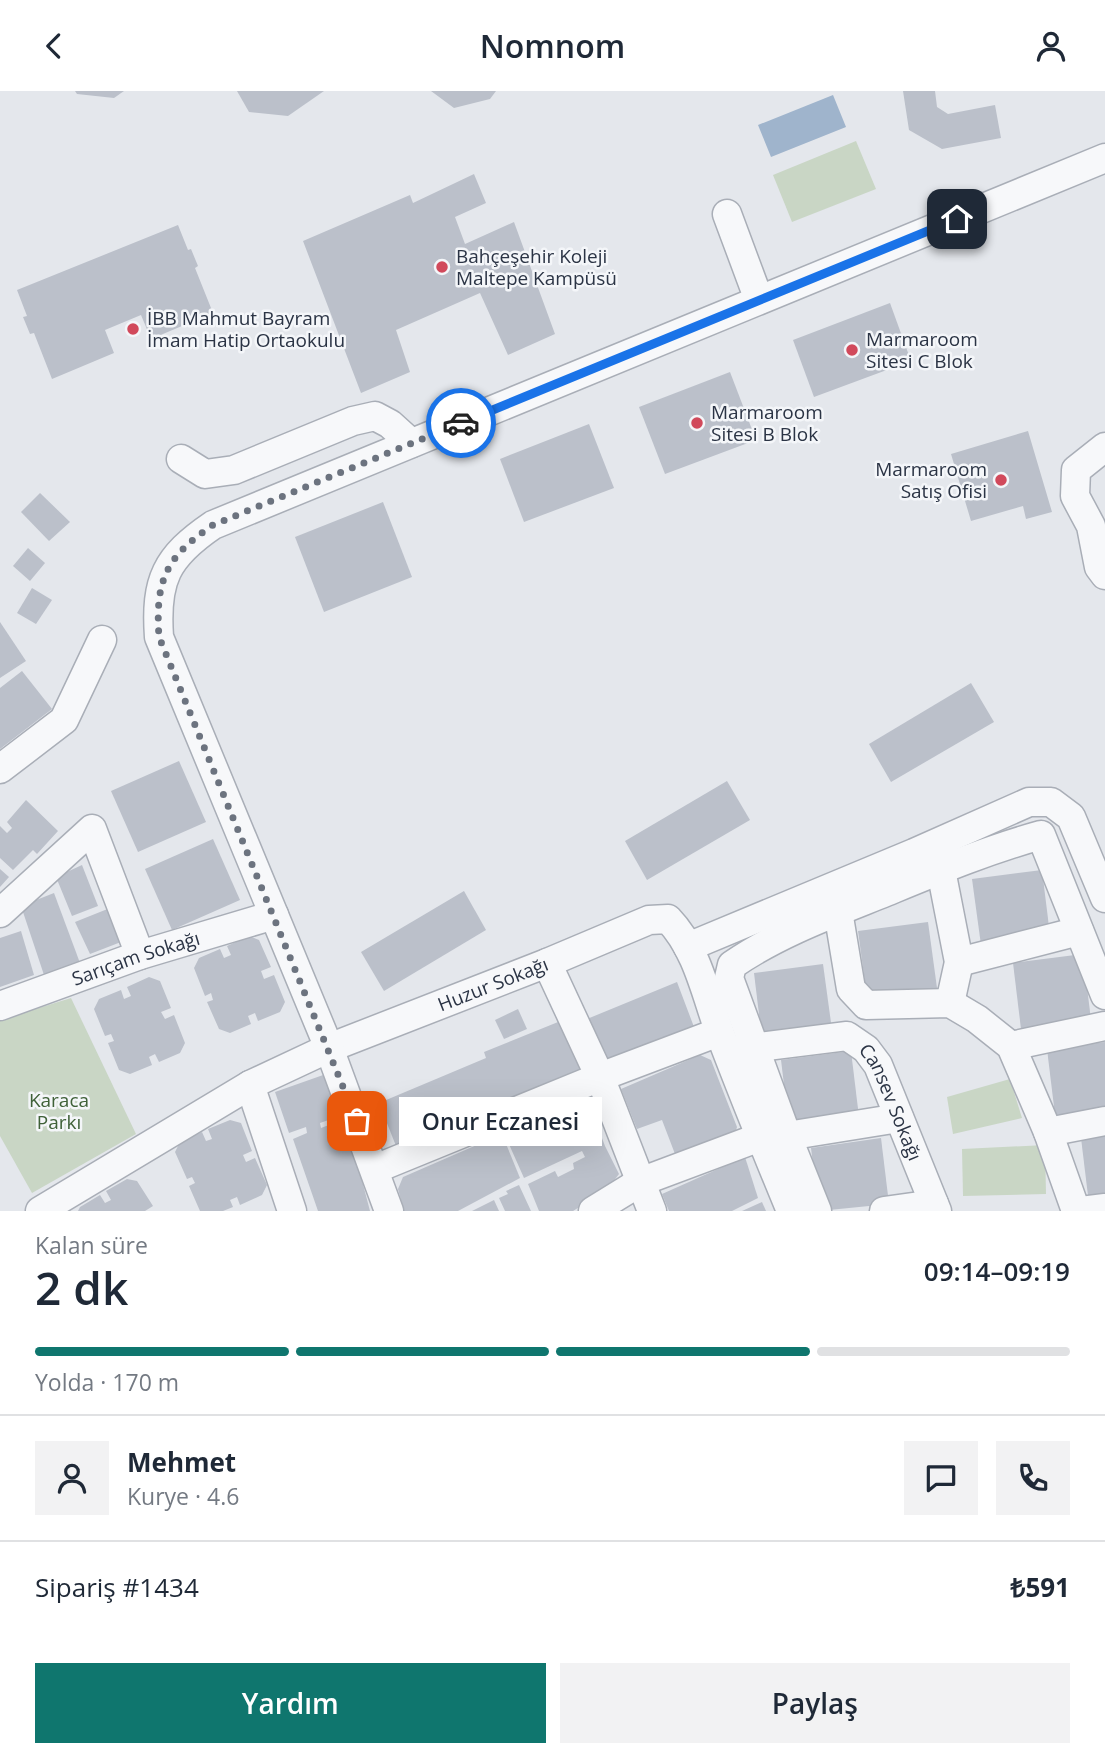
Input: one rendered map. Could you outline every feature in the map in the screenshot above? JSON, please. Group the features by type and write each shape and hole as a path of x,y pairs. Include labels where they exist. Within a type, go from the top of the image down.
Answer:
{"street":[{"path":"389,1211 376,1169 328,1048 159,637 157,610 167,568 188,542 213,525 1105,158"},
{"path":"727,214 759,300"},
{"path":"181,459 205,474 234,470 353,421 375,416 390,424 411,443"},
{"path":"1101,458 1076,470 1075,496 1091,526 1099,567 1105,575"},
{"path":"0,769 64,720 102,640"},
{"path":"688,947 1029,802 1051,802 1071,817 1105,898"},
{"path":"0,913 92,828 140,955"},
{"path":"817,1211 773,1136 755,1048 729,978 732,965 751,952 838,911 998,847 1041,835 1105,995"},
{"path":"941,870 958,962 950,1003"},
{"path":"838,911 851,989 866,1005 950,1003 977,1019 1011,1046 1078,1211 1105,1208"},
{"name":"Sarıçam Sokağı","path":"0,1006 140,955 274,915"},
{"name":"Huzur Sokağı","path":"40,1211 250,1085 328,1048 547,963 649,919 668,919 680,931 688,947 723,1042 773,1136 790,1211"},
{"path":"958,962 1080,931"},
{"path":"547,963 600,1077 652,1211"},
{"path":"1011,1046 1105,1026"},
{"name":"Cansev Sokağı","path":"376,1169 600,1077 723,1042 755,1048 847,1036 866,1049 878,1065 935,1208"},
{"path":"250,1085 292,1211"},
{"path":"593,1211 640,1182 773,1136 899,1118"},
{"path":"1048,1132 1105,1121"},
{"path":"884,1211 935,1208"}],"green space":[{"path":"856,141 876,189 792,222 773,175"},
{"name":"Karaca Parkı","path":"71,998 136,1134 32,1193 0,1136 0,1020"},
{"path":"1010,1079 1022,1118 953,1134 947,1097"},
{"path":"1045,1145 1046,1194 963,1196 962,1149"}],"water":[{"path":"833,95 846,127 771,157 758,125"}],"building":[{"path":"75,91 124,91 114,98 77,94"},
{"path":"237,91 324,91 288,116 249,112"},
{"path":"431,91 496,91 490,99 454,108"},
{"path":"903,91 935,91 937,107 948,114 995,105 1001,138 942,149 909,130"},
{"path":"474,174 486,203 455,217 465,244 514,222 555,334 508,355 480,293 396,330 410,372 361,393 303,241 410,195 413,203"},
{"path":"178,225 198,266 195,268 213,313 151,339 141,315 105,330 114,353 52,379 34,333 30,334 23,317 27,316 17,290"},
{"name":"Marmaroom Sitesi C Blok","path":"890,303 911,361 814,397 793,340"},
{"name":"Marmaroom Sitesi B Blok","path":"730,372 756,440 665,474 639,407"},
{"path":"589,424 614,488 524,522 500,459"},
{"name":"Marmaroom Satış Ofisi","path":"1028,431 1052,512 1026,519 1023,506 971,521 951,454"},
{"path":"40,493 70,522 49,541 21,512"},
{"path":"383,502 412,577 324,612 295,537"},
{"path":"28,548 45,563 30,581 13,566"},
{"path":"32,588 52,600 36,624 17,613"},
{"path":"0,622 26,661 0,678"},
{"path":"22,671 52,709 0,749 0,688"},
{"path":"971,683 994,722 891,782 869,744"},
{"path":"179,761 206,822 138,852 111,791"},
{"path":"727,781 750,820 647,880 625,841"},
{"path":"26,800 58,831 37,854 33,850 13,870 0,858 0,826 7,833 12,828 7,822"},
{"path":"213,839 240,900 172,930 145,869"},
{"path":"82,865 98,906 72,916 56,877"},
{"path":"0,869 9,877 0,887"},
{"path":"1042,870 1050,935 981,945 972,879"},
{"path":"464,891 486,930 384,991 361,952"},
{"path":"54,893 80,963 44,975 21,906"},
{"path":"110,908 121,942 90,954 75,922"},
{"path":"928,922 937,988 867,997 858,931"},
{"path":"21,931 34,975 0,987 0,938"},
{"path":"249,936 259,940 271,967 261,971 264,979 274,975 285,1002 280,1012 258,1021 255,1013 248,1016 251,1024 230,1033 219,1029 207,1002 213,1000 211,993 205,996 194,968 199,958 220,949 224,958 231,955 227,946"},
{"path":"1083,954 1091,1020 1021,1029 1013,963"},
{"path":"823,964 832,1030 762,1039 754,973"},
{"path":"149,977 160,981 171,1008 161,1012 165,1019 174,1015 185,1043 180,1053 159,1062 155,1054 149,1057 152,1065 130,1074 119,1070 108,1043 114,1041 111,1034 105,1036 94,1009 99,999 121,990 124,999 131,996 127,987"},
{"path":"677,982 694,1027 664,1041 663,1037 605,1061 587,1019"},
{"path":"518,1009 527,1029 504,1039 495,1020"},
{"path":"563,1020 583,1070 396,1146 379,1103 486,1058 484,1052"},
{"path":"1105,1042 1105,1109 1055,1115 1047,1049"},
{"path":"851,1051 859,1117 789,1126 781,1060"},
{"path":"700,1055 711,1060 737,1127 735,1134 675,1154 662,1120 637,1129 621,1089"},
{"path":"326,1074 340,1116 320,1123 321,1128 342,1120 354,1150 370,1211 318,1211 293,1139 307,1133 306,1127 289,1133 275,1092"},
{"path":"587,1099 619,1174 607,1190 573,1211 539,1211 528,1184 555,1171 558,1177 574,1169 573,1163 585,1157 582,1151 524,1178 504,1133"},
{"path":"230,1120 241,1123 252,1151 243,1155 246,1162 255,1158 267,1185 262,1195 240,1205 237,1197 230,1200 233,1207 223,1211 200,1211 189,1186 195,1183 192,1177 187,1179 175,1152 180,1142 202,1132 206,1141 212,1139 208,1129"},
{"path":"502,1134 520,1178 458,1211 404,1211 398,1189 403,1177"},
{"path":"1105,1135 1105,1202 1089,1204 1081,1138"},
{"path":"881,1138 889,1204 819,1211 811,1148"},
{"path":"745,1157 758,1198 732,1211 669,1211 662,1194"},
{"path":"127,1179 137,1181 153,1206 145,1211 78,1211 100,1195 105,1203 111,1200 106,1191"},
{"path":"519,1185 531,1211 505,1211 499,1198"},
{"path":"494,1200 499,1211 472,1211"},
{"path":"762,1202 766,1211 742,1211"}],"way so far":[{"path":"357,1121 159,637 157,610 160,589 167,568 188,542 213,525 461,423"}],"place":[{"name":"Bahçeşehir Koleji Maltepe Kampüsü","path":"442,267"},
{"name":"İBB Mahmut Bayram İmam Hatip Ortaokulu","path":"133,329"},
{"name":"Marmaroom Sitesi C Blok","path":"852,350"},
{"name":"Marmaroom Sitesi B Blok","path":"697,423"},
{"name":"Marmaroom Satış Ofisi","path":"1001,480"},
{"name":"Onur Eczanesi","path":"357,1121"}],"route":[{"path":"461,423 957,219"}]}
